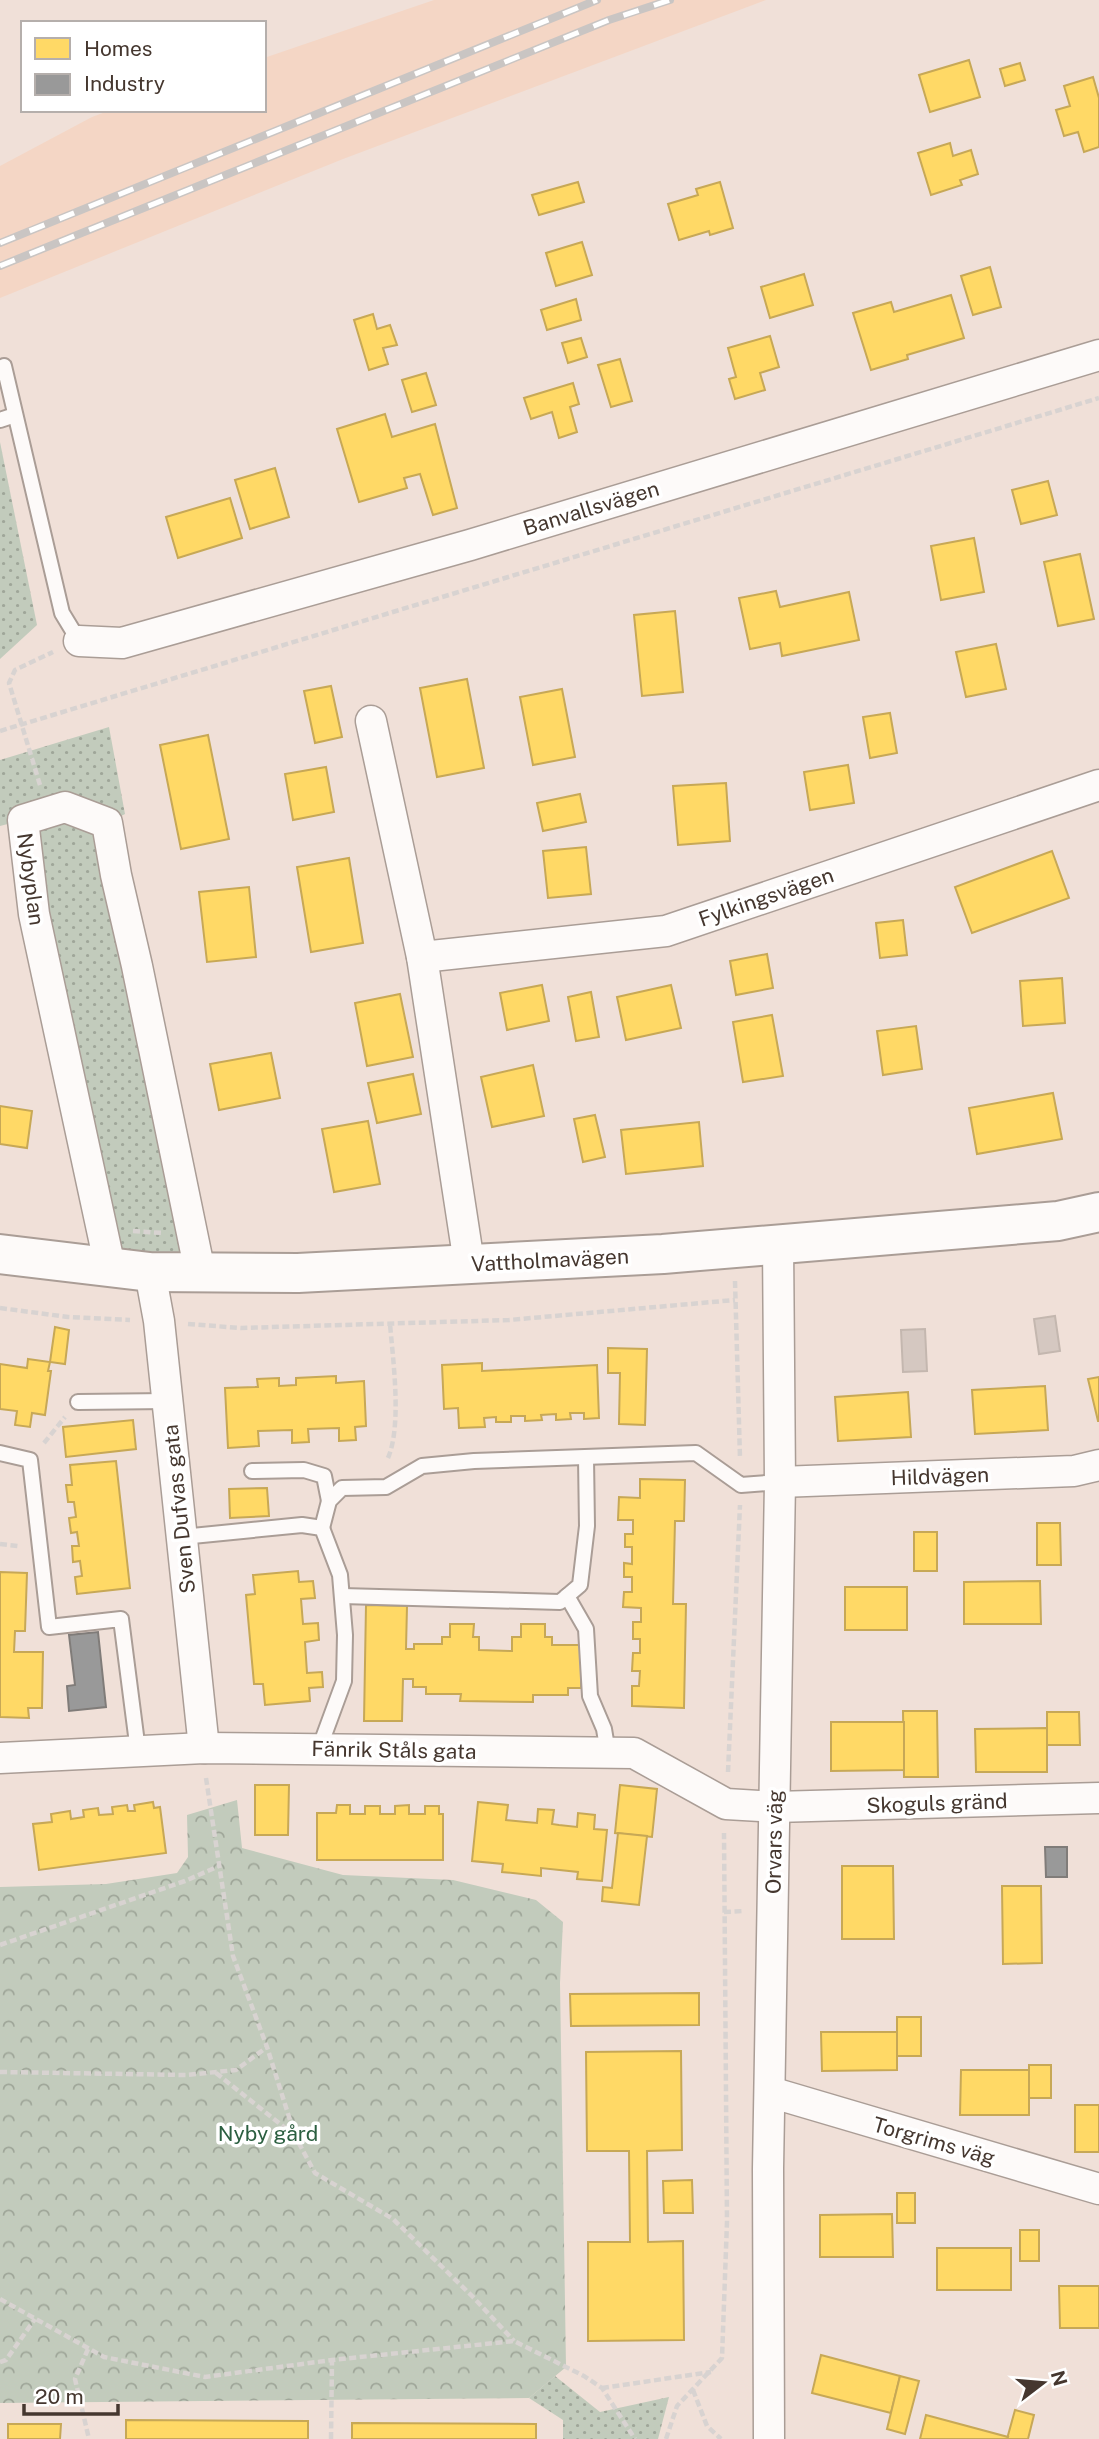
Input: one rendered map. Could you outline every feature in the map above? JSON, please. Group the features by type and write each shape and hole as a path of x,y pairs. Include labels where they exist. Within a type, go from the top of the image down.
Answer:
{"main road":[{"name":"Vattholmavägen","path":"0,1254 150,1272 298,1273 663,1254 1058,1221 1099,1212"}],"street":[{"name":"Banvallsvägen","path":"79,641 122,643 470,545 1099,355"},
{"path":"371,722 422,957 469,1263"},
{"name":"Fylkingsvägen","path":"422,957 666,930 1099,785"},
{"name":"Nybyplan","path":"110,1267 12,823 65,807 107,823 200,1272"},
{"name":"Orvars väg","path":"769,2439 769,2092 780,1482 778,1244"},
{"name":"Sven Dufvas gata","path":"150,1272 159,1321 204,1748"},
{"name":"Hildvägen","path":"780,1482 1074,1471 1099,1465"},
{"name":"Fänrik Ståls gata","path":"0,1758 204,1748 634,1753 726,1804 775,1807"},
{"name":"Skoguls gränd","path":"775,1807 1099,1798"},
{"name":"Torgrims väg","path":"769,2092 1099,2189"}],"lane":[{"path":"4,366 62,613 79,641"},
{"path":"0,420 15,415"},
{"path":"78,1402 168,1401"},
{"path":"0,1453 30,1460 49,1627 121,1619 138,1751"},
{"path":"329,1501 342,1488 386,1487 422,1466 474,1461 696,1454 741,1485 780,1482"},
{"path":"342,1596 560,1602 580,1585 587,1525 586,1458"},
{"path":"252,1471 304,1471 324,1476 329,1501 322,1528 340,1575 345,1635 344,1681 319,1749"},
{"path":"182,1537 302,1525 322,1528"},
{"path":"567,1596 586,1629 590,1696 604,1730 608,1753"}],"path":[{"path":"0,731 1099,398"},
{"path":"34,766 9,683 15,670 79,641"},
{"path":"666,2439 677,2406 712,2372 722,2358 727,2222 723,1820 726,1804 741,1485 735,1248"},
{"path":"0,1308 68,1317 241,1328 509,1320 736,1300"},
{"path":"376,1487 393,1448 395,1393 390,1324"},
{"path":"30,1460 78,1402"},
{"path":"204,1748 205,1774 233,1956 267,2047 295,2136 315,2173 393,2219 514,2341 584,2376 602,2388 635,2439"},
{"path":"0,1945 185,1881 219,1866"},
{"path":"724,1912 747,1911"},
{"path":"0,2073 186,2075 236,2070 267,2047"},
{"path":"215,2072 295,2136"},
{"path":"0,2299 104,2357 205,2377 332,2360 514,2341"},
{"path":"0,2362 6,2360 35,2319"},
{"path":"88,2349 75,2379 89,2439"},
{"path":"331,2439 332,2360"},
{"path":"602,2388 712,2372"},
{"path":"693,2390 707,2426 721,2439"}],"shaded area":[{"path":"434,0 766,0 343,159 0,298 0,166 106,112 266,112 266,57"}],"green space":[{"path":"0,442 37,625 0,659"},
{"path":"109,727 125,814 107,823 200,1272 110,1267 23,820 0,826 0,760"},
{"name":"Nyby gård","path":"237,1800 242,1848 343,1875 453,1880 536,1900 563,1922 560,1983 566,2367 529,2398 0,2403 0,1887 106,1884 177,1873 188,1857 187,1815"},
{"path":"555,2376 600,2412 669,2397 658,2439 563,2439 563,2420 529,2398"}],"building: Homes":[{"path":"969,60 980,97 930,112 919,75"},
{"path":"1020,63 1025,80 1005,86 1000,69"},
{"path":"1093,77 1099,98 1099,147 1084,152 1078,132 1064,136 1056,110 1070,106 1064,86"},
{"path":"950,143 953,156 971,150 978,174 960,180 962,185 931,195 918,153"},
{"path":"578,182 584,202 539,215 532,195"},
{"path":"720,182 733,228 710,235 709,231 679,240 668,204 698,195 696,189"},
{"path":"582,242 592,275 556,286 546,253"},
{"path":"990,267 1001,307 973,315 961,276"},
{"path":"804,274 813,305 770,318 761,287"},
{"path":"951,295 964,338 907,355 908,359 871,370 853,313 891,302 894,312"},
{"path":"576,299 581,320 547,330 541,310"},
{"path":"373,314 377,329 390,325 397,345 383,348 388,364 369,370 354,320"},
{"path":"770,336 779,367 760,373 765,390 735,399 729,379 736,377 728,348"},
{"path":"581,338 587,357 568,363 562,343"},
{"path":"620,359 632,401 611,407 598,365"},
{"path":"426,373 436,405 412,412 402,380"},
{"path":"573,383 579,404 570,407 577,432 559,438 552,412 531,419 524,398"},
{"path":"385,414 392,437 435,424 457,508 433,515 420,474 404,478 407,488 359,502 337,429"},
{"path":"275,468 289,517 250,529 235,480"},
{"path":"1048,481 1057,515 1021,524 1012,490"},
{"path":"230,498 242,538 178,558 166,517"},
{"path":"974,538 984,592 941,600 931,546"},
{"path":"1080,554 1094,619 1058,626 1044,562"},
{"path":"776,591 780,607 849,592 859,640 782,656 780,643 750,649 739,598"},
{"path":"675,611 683,692 642,696 634,615"},
{"path":"996,644 1006,689 966,697 956,652"},
{"path":"467,679 484,768 437,777 420,688"},
{"path":"331,686 342,737 315,743 304,691"},
{"path":"562,689 575,757 533,765 520,697"},
{"path":"890,713 897,753 870,758 863,717"},
{"path":"208,735 229,839 181,849 160,745"},
{"path":"848,765 854,803 810,810 804,772"},
{"path":"326,767 334,812 293,820 285,774"},
{"path":"726,783 730,841 678,845 673,786"},
{"path":"580,794 586,822 543,831 537,803"},
{"path":"586,847 591,894 548,898 543,851"},
{"path":"1052,851 1069,898 972,933 955,887"},
{"path":"349,858 363,943 311,952 297,867"},
{"path":"249,887 256,957 207,962 199,892"},
{"path":"903,920 907,955 880,958 876,923"},
{"path":"767,954 773,988 736,995 730,961"},
{"path":"1062,978 1065,1023 1023,1026 1020,981"},
{"path":"542,985 549,1021 507,1030 500,993"},
{"path":"671,985 681,1028 626,1040 617,997"},
{"path":"591,992 599,1037 576,1041 568,997"},
{"path":"400,994 413,1057 367,1066 355,1003"},
{"path":"772,1015 783,1076 743,1082 733,1022"},
{"path":"916,1026 922,1069 883,1075 877,1031"},
{"path":"271,1053 280,1098 219,1110 210,1064"},
{"path":"533,1065 544,1116 492,1127 481,1077"},
{"path":"413,1074 421,1114 377,1123 368,1083"},
{"path":"1053,1093 1062,1139 977,1154 969,1108"},
{"path":"0,1106 32,1111 27,1148 0,1144"},
{"path":"595,1115 605,1157 583,1162 574,1119"},
{"path":"368,1121 380,1184 334,1192 322,1129"},
{"path":"699,1122 703,1166 626,1174 621,1130"},
{"path":"55,1327 69,1330 65,1364 50,1362"},
{"path":"608,1348 647,1349 645,1425 619,1424 620,1373 608,1373"},
{"path":"28,1359 50,1362 48,1371 51,1371 45,1415 32,1413 30,1427 15,1425 17,1411 0,1409 0,1364 27,1368"},
{"path":"482,1363 482,1371 597,1365 599,1418 584,1419 584,1413 570,1413 571,1419 556,1420 556,1414 541,1415 542,1420 525,1421 525,1416 511,1416 511,1422 496,1422 496,1417 484,1418 485,1427 459,1428 458,1408 444,1409 442,1365"},
{"path":"336,1376 336,1383 364,1381 366,1426 355,1427 356,1440 339,1441 339,1428 308,1429 309,1442 292,1443 292,1430 258,1431 259,1446 228,1448 225,1388 258,1387 257,1379 279,1378 279,1386 296,1385 296,1378"},
{"path":"1099,1377 1099,1421 1098,1421 1088,1379"},
{"path":"1045,1386 1048,1430 975,1434 972,1390"},
{"path":"908,1392 911,1437 838,1441 835,1397"},
{"path":"133,1420 136,1449 66,1457 63,1427"},
{"path":"116,1461 130,1588 77,1594 75,1577 82,1576 80,1561 73,1562 72,1546 79,1546 77,1532 71,1533 69,1518 76,1517 74,1502 68,1502 66,1485 72,1485 70,1465"},
{"path":"640,1479 685,1480 684,1521 675,1521 673,1604 686,1604 684,1708 632,1706 632,1686 639,1686 640,1671 632,1671 633,1653 640,1653 640,1639 633,1639 633,1622 641,1622 641,1608 623,1607 624,1592 632,1592 632,1577 624,1577 624,1563 632,1564 632,1547 625,1547 625,1534 633,1534 633,1520 618,1520 619,1497 640,1498"},
{"path":"267,1488 269,1516 230,1518 229,1489"},
{"path":"1037,1523 1060,1523 1061,1565 1037,1565"},
{"path":"914,1532 937,1532 937,1571 914,1571"},
{"path":"298,1571 299,1582 313,1581 315,1598 301,1599 303,1624 318,1623 319,1640 305,1642 307,1673 322,1672 323,1687 309,1688 310,1701 265,1705 263,1684 254,1684 246,1595 255,1594 253,1575"},
{"path":"0,1572 27,1573 25,1631 15,1631 14,1652 43,1652 42,1708 28,1708 29,1718 0,1717"},
{"path":"1040,1581 1041,1624 964,1624 964,1582"},
{"path":"845,1587 907,1587 907,1630 845,1630"},
{"path":"366,1605 407,1606 406,1649 414,1649 414,1644 442,1644 442,1637 450,1637 450,1624 474,1624 473,1637 479,1637 479,1650 512,1651 512,1637 521,1637 521,1624 545,1624 545,1637 552,1637 552,1645 581,1645 581,1688 568,1688 568,1695 533,1695 533,1702 460,1701 461,1694 426,1694 426,1687 413,1687 413,1679 403,1679 402,1721 364,1721"},
{"path":"903,1711 937,1711 938,1777 904,1777"},
{"path":"1047,1712 1079,1712 1080,1745 1047,1745"},
{"path":"831,1722 904,1722 904,1770 831,1771"},
{"path":"1047,1728 1047,1772 976,1772 975,1729"},
{"path":"255,1785 289,1785 288,1835 255,1835"},
{"path":"620,1785 657,1789 652,1837 615,1833"},
{"path":"153,1802 154,1808 160,1807 166,1853 39,1870 33,1824 52,1822 51,1814 70,1811 71,1819 84,1817 83,1810 98,1808 99,1815 113,1814 112,1807 127,1805 128,1811 135,1811 134,1805"},
{"path":"478,1802 508,1805 506,1820 537,1823 538,1809 554,1810 552,1824 577,1827 578,1813 595,1815 594,1829 607,1830 602,1881 577,1879 578,1872 541,1868 541,1876 502,1872 503,1864 472,1861"},
{"path":"337,1805 350,1805 350,1814 365,1814 365,1806 380,1806 380,1814 395,1814 395,1806 409,1805 409,1814 425,1814 425,1806 439,1806 439,1814 443,1814 443,1860 317,1860 317,1813 336,1813"},
{"path":"618,1833 647,1836 639,1905 602,1901 603,1887 612,1888"},
{"path":"842,1866 893,1866 894,1939 842,1939"},
{"path":"1002,1886 1041,1886 1042,1963 1003,1964"},
{"path":"699,1993 699,2025 571,2026 570,1994"},
{"path":"897,2017 921,2017 921,2056 897,2056"},
{"path":"821,2032 897,2032 897,2070 822,2071"},
{"path":"681,2051 682,2150 647,2151 648,2242 683,2241 684,2340 588,2341 588,2242 630,2242 629,2151 587,2151 586,2052"},
{"path":"1029,2065 1051,2065 1051,2098 1029,2098"},
{"path":"961,2070 1029,2070 1029,2115 960,2115"},
{"path":"1075,2105 1099,2105 1099,2152 1075,2152"},
{"path":"692,2180 693,2213 664,2213 663,2181"},
{"path":"897,2193 915,2193 915,2223 897,2223"},
{"path":"892,2214 893,2257 820,2257 820,2215"},
{"path":"1020,2230 1039,2230 1039,2261 1020,2261"},
{"path":"937,2248 1011,2248 1011,2290 937,2290"},
{"path":"1059,2286 1099,2286 1099,2328 1060,2328"},
{"path":"821,2355 900,2376 891,2413 812,2393"},
{"path":"900,2376 919,2381 905,2434 887,2429"},
{"path":"1015,2410 1034,2415 1028,2439 1007,2439"},
{"path":"926,2415 1008,2437 920,2439"},
{"path":"126,2420 308,2421 308,2439 126,2439"},
{"path":"352,2423 536,2424 536,2439 352,2439"},
{"path":"8,2424 61,2424 60,2439 8,2439"}],"building: Industry":[{"path":"98,1632 106,1707 69,1711 67,1686 75,1685 69,1635"},
{"path":"1045,1847 1067,1847 1067,1877 1046,1877"}],"building: Other":[{"path":"1055,1316 1060,1351 1039,1354 1034,1319"},
{"path":"925,1329 927,1371 903,1372 901,1330"}],"railway":[{"path":"0,243 597,0"},
{"path":"0,266 609,20 670,0"}]}
